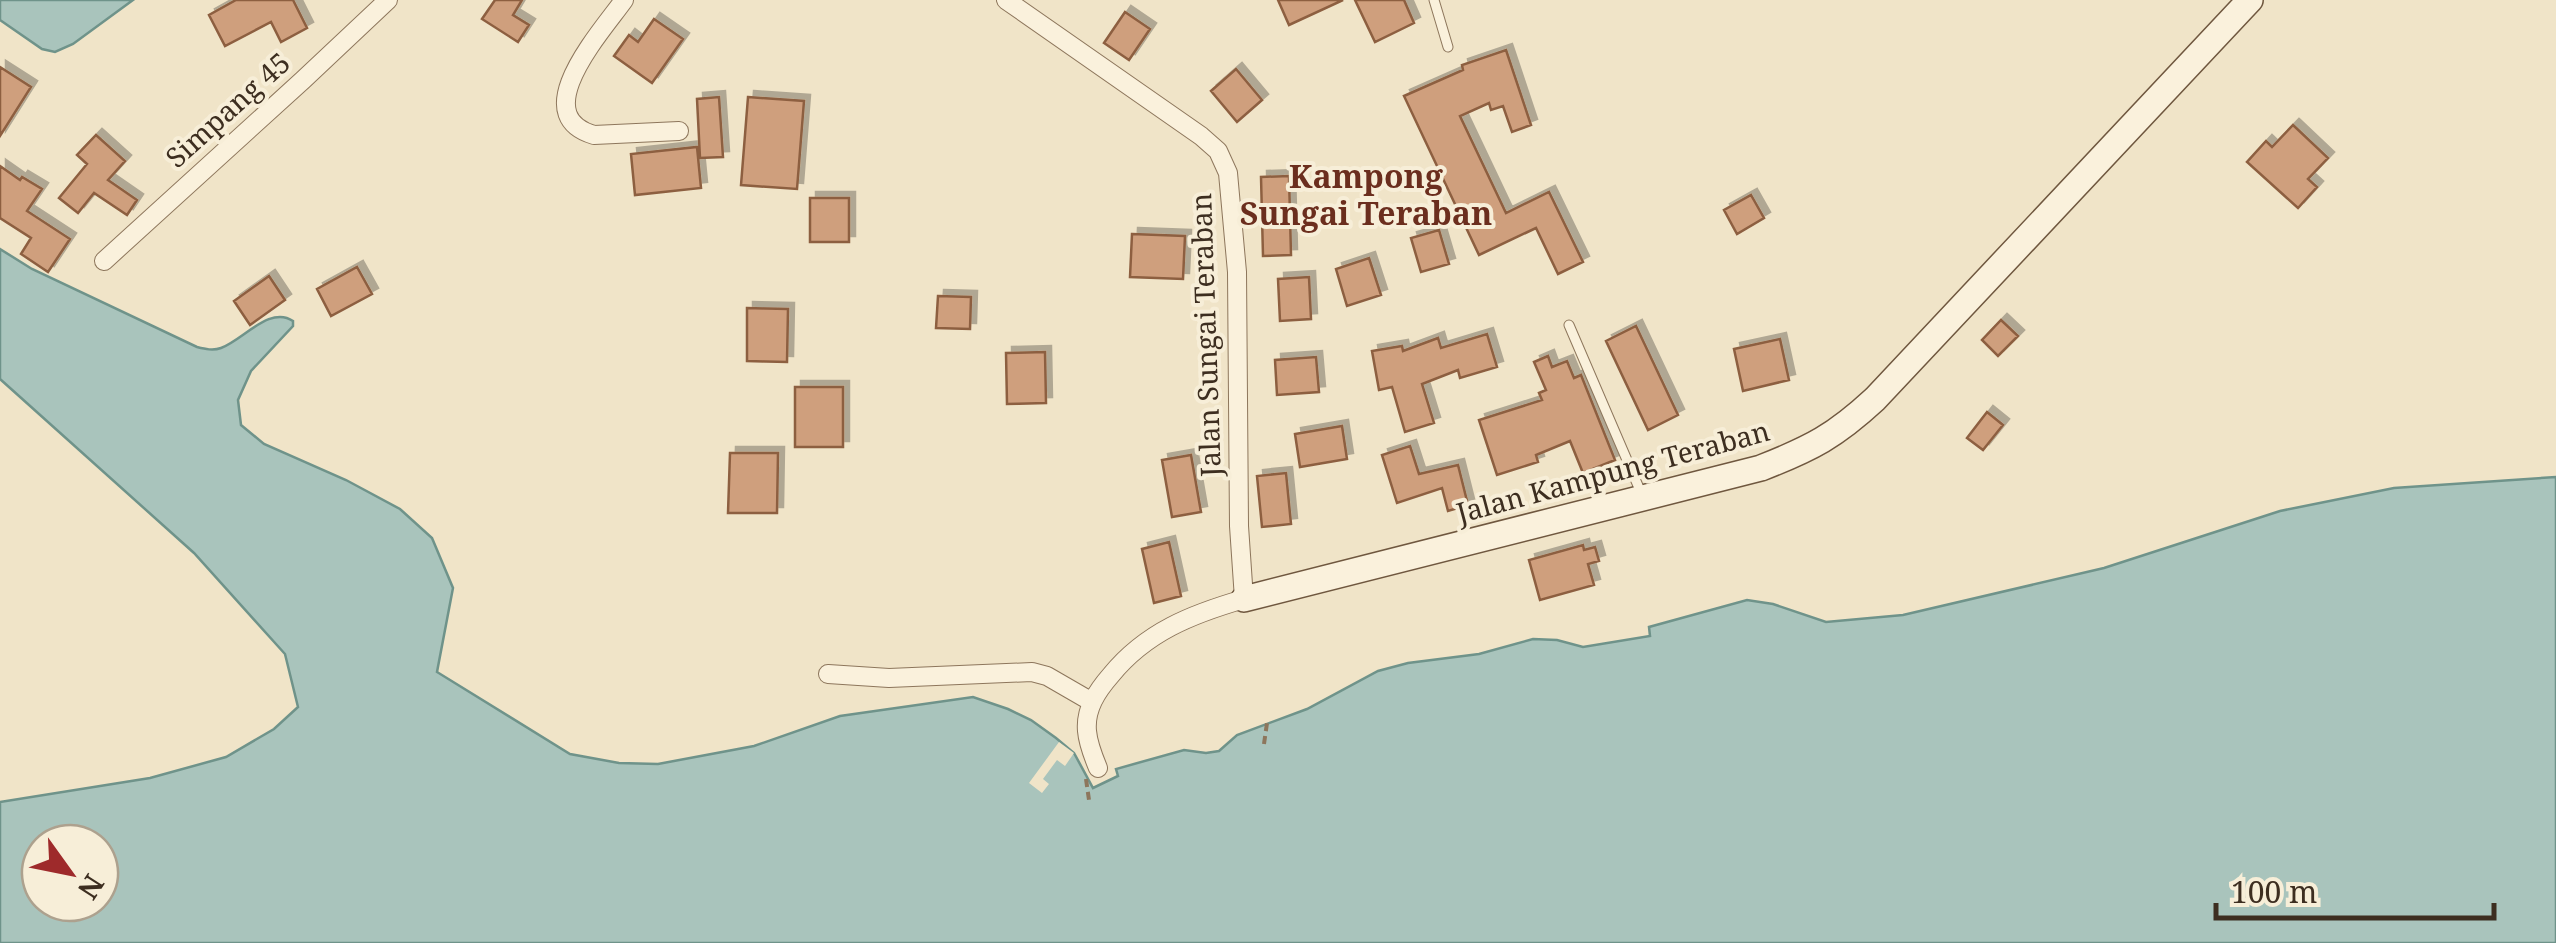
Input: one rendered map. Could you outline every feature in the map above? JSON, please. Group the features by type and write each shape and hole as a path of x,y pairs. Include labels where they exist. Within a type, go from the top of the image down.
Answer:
{"street":[{"name":"Simpang 45","path":"104,261 388,0"},
{"path":"624,0 575,71 565,93 566,112 572,124 594,134 679,131"},
{"name":"Jalan Sungai Teraban","path":"1006,0 1201,136 1218,151 1228,173 1237,272 1239,526 1244,599"},
{"name":"Jalan Kampung Teraban","path":"1092,702 1124,658 1151,636 1201,612 1761,468 1808,450 1844,428 1875,399 2250,0"},
{"path":"828,674 889,678 1032,672 1047,676 1092,702 1086,730 1092,772"}],"lane":[{"path":"1434,0 1448,47"},
{"path":"1569,325 1643,497"}],"path":[{"path":"1264,744 1267,723"},
{"path":"1090,800 1092,772"}],"water":[{"path":"0,0 133,0 73,44 55,52 42,49 0,20"},
{"path":"0,249 32,269 200,348 221,348 275,317 293,321 293,326 251,371 238,400 241,425 264,444 400,509 432,538 453,588 437,672 570,754 619,763 658,764 754,746 840,716 973,697 1031,720 1056,738 1074,753 1093,788 1118,776 1116,769 1184,750 1219,751 1237,735 1307,709 1378,671 1408,663 1479,654 1533,639 1583,647 1650,636 1649,627 1747,600 1773,604 1826,622 1903,615 2104,568 2280,511 2394,488 2556,477 2556,943 0,943 0,802 150,778 226,757 274,729 298,707 285,654 194,553 0,379"}],"pier":[{"path":"1059,742 1074,753 1065,766 1057,760 1043,779 1049,784 1042,793 1029,783"}],"building":[{"path":"236,0 293,0 307,28 281,42 271,22 225,46 209,15"},
{"path":"495,0 522,0 513,15 529,25 518,42 482,19"},
{"path":"1278,0 1343,0 1289,25"},
{"path":"1355,0 1404,0 1414,23 1375,42"},
{"path":"1125,12 1150,29 1129,60 1104,43"},
{"path":"654,19 683,39 652,83 614,56 629,35 638,42"},
{"path":"1506,50 1531,125 1512,132 1503,106 1491,110 1489,103 1460,116 1506,213 1549,192 1583,262 1558,274 1536,228 1479,255 1404,96 1463,70 1462,65"},
{"path":"0,67 31,87 0,136"},
{"path":"1236,69 1262,100 1237,122 1211,91"},
{"path":"719,97 723,157 700,158 697,99"},
{"path":"748,97 804,101 797,189 741,185"},
{"path":"2293,125 2328,158 2308,179 2317,187 2298,208 2247,162 2266,141 2272,147"},
{"path":"96,135 125,161 108,180 137,200 127,215 94,193 78,213 59,198 87,164 77,155"},
{"path":"697,147 701,188 635,195 631,154"},
{"path":"0,166 42,189 27,211 70,239 48,272 21,254 31,238 0,218"},
{"path":"1289,176 1291,255 1263,256 1261,177"},
{"path":"1751,195 1764,218 1737,234 1724,210"},
{"path":"810,198 849,198 849,242 810,242"},
{"path":"1439,230 1449,264 1421,272 1411,238"},
{"path":"1132,234 1185,236 1183,279 1130,277"},
{"path":"1369,258 1381,295 1347,306 1336,269"},
{"path":"357,267 372,294 331,316 317,289"},
{"path":"269,276 285,300 250,325 234,301"},
{"path":"1309,277 1311,319 1280,321 1278,279"},
{"path":"938,296 971,297 970,329 936,328"},
{"path":"747,308 788,309 787,362 747,361"},
{"path":"2001,320 2018,336 1998,356 1982,340"},
{"path":"1636,326 1678,415 1648,430 1606,341"},
{"path":"1487,334 1497,367 1460,378 1458,370 1422,384 1434,423 1405,432 1392,387 1379,390 1372,351 1402,346 1403,351 1438,338 1441,348"},
{"path":"1780,339 1789,380 1743,391 1734,349"},
{"path":"1045,352 1046,403 1007,404 1006,353"},
{"path":"1548,356 1552,367 1567,361 1574,378 1581,375 1615,460 1583,473 1570,441 1536,455 1538,462 1497,475 1479,420 1542,400 1539,393 1546,390 1534,362"},
{"path":"1316,357 1319,392 1277,395 1275,360"},
{"path":"795,387 843,387 843,447 795,447"},
{"path":"1987,412 2003,425 1983,450 1967,438"},
{"path":"1342,426 1347,459 1300,467 1295,434"},
{"path":"1410,446 1419,474 1458,465 1468,505 1448,511 1442,488 1397,503 1382,455"},
{"path":"730,453 778,453 777,513 728,513"},
{"path":"1191,455 1201,512 1172,517 1162,460"},
{"path":"1286,473 1291,524 1262,527 1257,476"},
{"path":"1169,542 1181,596 1154,603 1142,549"},
{"path":"1583,545 1584,550 1595,547 1599,561 1588,564 1594,585 1540,600 1529,560"}],"district":[{"name":"Kampong Sungai Teraban","path":"1366,196"}]}
